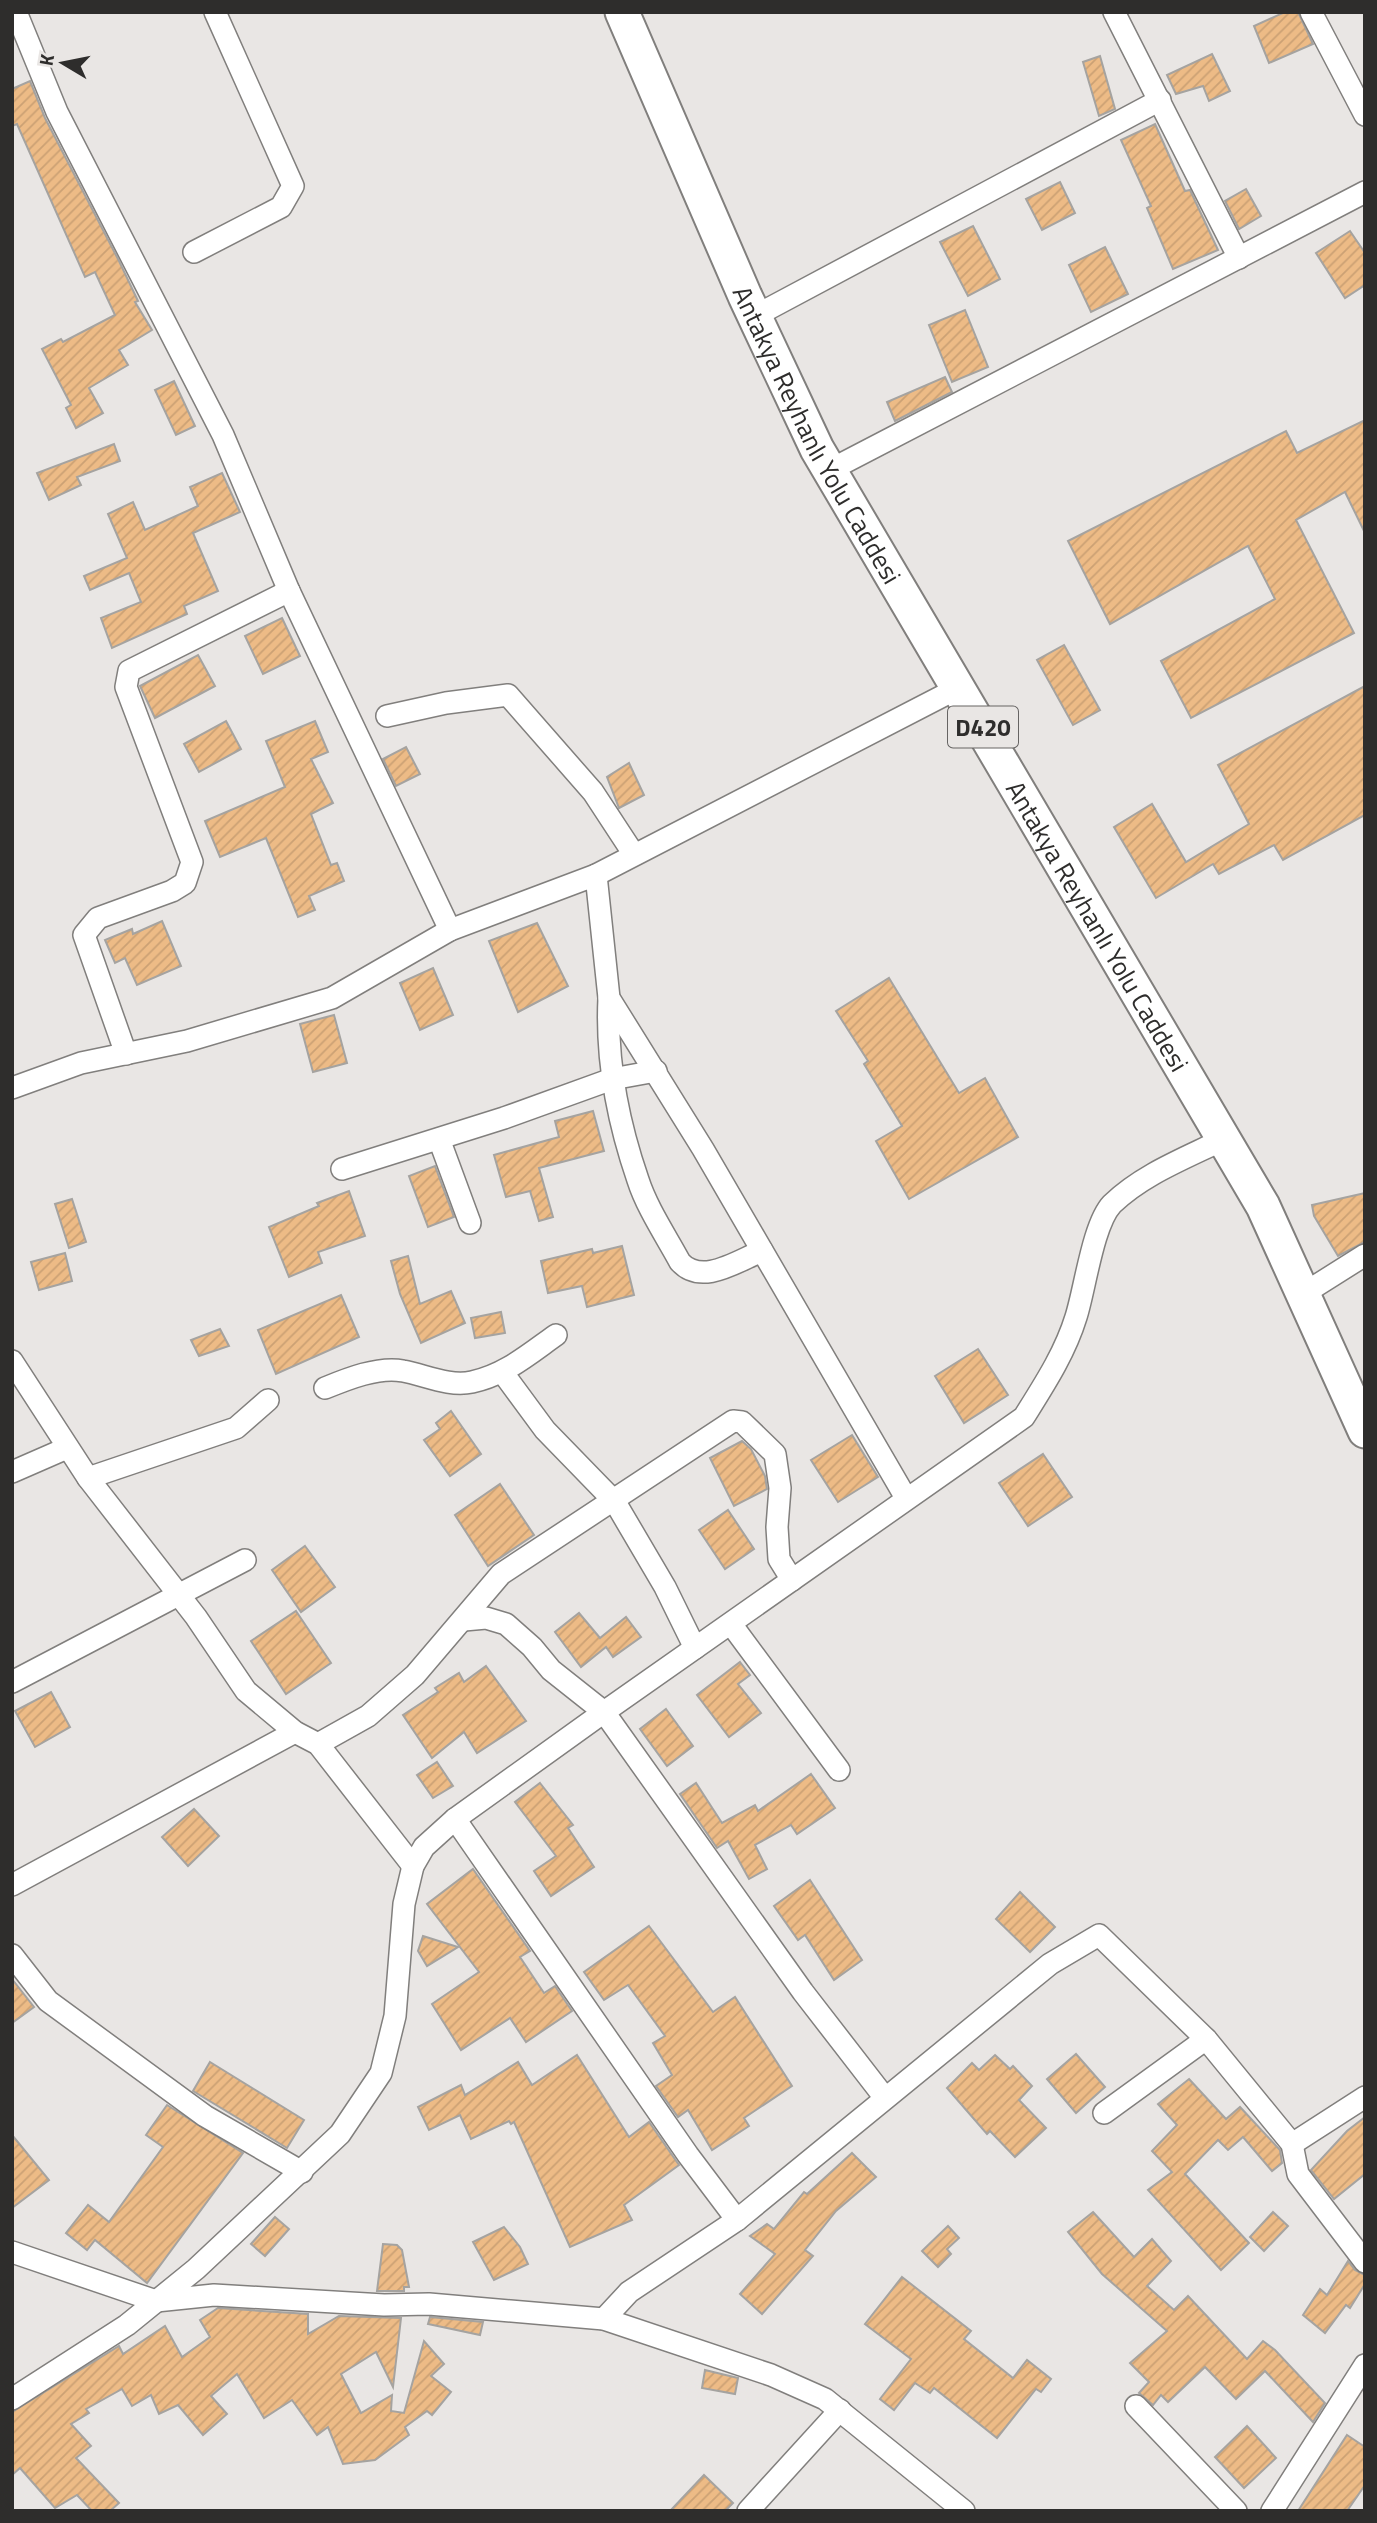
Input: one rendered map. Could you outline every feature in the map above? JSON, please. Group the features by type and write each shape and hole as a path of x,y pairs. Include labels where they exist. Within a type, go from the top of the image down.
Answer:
{"main road":[{"name":"Antakya Reyhanlı Yolu Caddesi","path":"622,12 755,316 830,470 1263,1206 1365,1431"}],"street":[{"path":"16,12 57,112 223,435 289,591 450,930"},
{"path":"194,252 281,207 293,186 215,12"},
{"path":"1114,12 1239,258"},
{"path":"1311,12 1365,115"},
{"path":"755,316 1160,100"},
{"path":"830,470 1365,192"},
{"path":"126,1054 84,935 98,918 172,891 185,883 192,862 126,687 129,671 289,591"},
{"path":"12,1088 81,1063 187,1041 332,998 450,930 596,875 633,853 960,687"},
{"path":"387,716 446,703 508,695 593,792 633,853"},
{"path":"596,875 609,998 608,1032 612,1079 638,1182 680,1262 688,1271 705,1274 762,1251"},
{"path":"609,998 656,1071 906,1498"},
{"path":"342,1169 439,1139 612,1079 656,1071"},
{"path":"439,1139 470,1223"},
{"path":"12,2399 127,2325 197,2269 340,2134 381,2073 395,2016 404,1904 413,1866 424,1847 455,1819 604,1712 1024,1417 1051,1376 1076,1318 1094,1244 1110,1206 1141,1181 1224,1139"},
{"path":"1303,1294 1365,1255"},
{"path":"325,1388 351,1377 400,1370 446,1381 469,1383 503,1373 556,1335"},
{"path":"12,1361 88,1478 179,1596 246,1691 295,1732 318,1744 413,1866"},
{"path":"503,1373 545,1430 615,1502 666,1587 695,1648"},
{"path":"88,1478 236,1428 268,1401"},
{"path":"318,1744 368,1716 415,1675 501,1574 615,1502 733,1421 743,1422 775,1454 780,1488 776,1527 779,1559 792,1580"},
{"path":"12,1472 67,1448"},
{"path":"12,1682 245,1560"},
{"path":"464,1620 486,1618 506,1624 532,1647 551,1670 604,1712 803,1992 885,2098"},
{"path":"731,1624 839,1770"},
{"path":"12,1885 295,1732"},
{"path":"455,1819 688,2155 737,2220"},
{"path":"604,2319 629,2292 737,2220 1050,1964 1098,1935 1206,2039 1292,2144 1298,2174 1365,2262"},
{"path":"12,1955 48,2001 205,2116 302,2172"},
{"path":"1104,2113 1206,2039"},
{"path":"1292,2144 1365,2097"},
{"path":"12,2252 156,2301 214,2295 384,2305 429,2304 604,2319 771,2375 825,2399 964,2511"},
{"path":"195,2297 197,2269"},
{"path":"1272,2511 1365,2365"},
{"path":"1136,2406 1236,2511"},
{"path":"748,2511 840,2410"}],"building":[{"path":"1285,12 1298,12 1313,44 1269,63 1254,26"},
{"path":"1212,54 1230,91 1209,101 1203,86 1176,94 1167,75"},
{"path":"1100,56 1115,109 1099,116 1083,62"},
{"path":"30,81 45,118 138,301 135,302 152,330 119,350 128,365 89,388 103,413 76,428 66,408 71,405 42,349 61,339 63,342 115,315 95,272 85,277 17,124 12,126 12,89"},
{"path":"1155,124 1185,191 1190,190 1218,250 1173,269 1147,208 1151,206 1121,140"},
{"path":"1060,182 1075,213 1042,230 1026,199"},
{"path":"1246,189 1261,216 1239,229 1225,201"},
{"path":"973,226 1000,279 968,296 940,242"},
{"path":"1350,231 1365,253 1365,285 1345,298 1316,253"},
{"path":"1105,247 1128,294 1091,312 1069,265"},
{"path":"965,310 988,367 952,382 929,325"},
{"path":"945,377 952,392 895,421 887,402"},
{"path":"174,381 195,426 176,435 155,390"},
{"path":"1365,420 1365,533 1345,492 1296,520 1354,633 1191,718 1161,661 1275,599 1248,546 1110,624 1068,541 1286,431 1297,453"},
{"path":"114,444 120,461 77,477 81,485 49,500 37,473"},
{"path":"222,473 240,512 193,533 218,591 184,606 187,614 112,648 101,618 141,602 129,573 90,590 84,576 127,558 108,514 133,502 145,530 198,506 190,487"},
{"path":"282,618 300,656 263,674 245,636"},
{"path":"1064,645 1100,710 1073,725 1037,660"},
{"path":"198,655 215,686 155,718 140,686"},
{"path":"1365,686 1365,815 1283,860 1274,845 1219,874 1213,864 1156,898 1114,827 1152,804 1186,862 1249,824 1218,765"},
{"path":"226,721 241,749 199,772 184,744"},
{"path":"315,721 328,752 311,759 333,803 311,814 331,865 337,863 344,881 309,896 315,910 298,917 266,838 220,857 205,821 285,787 266,741"},
{"path":"406,747 420,774 396,786 383,759"},
{"path":"629,763 644,795 619,808 607,777"},
{"path":"162,921 181,966 137,985 125,958 115,963 105,940 132,929 133,934"},
{"path":"537,923 568,986 518,1012 489,941"},
{"path":"433,968 453,1015 420,1030 400,983"},
{"path":"889,978 959,1093 985,1078 1018,1137 909,1199 876,1141 902,1126 864,1064 868,1061 836,1011"},
{"path":"334,1015 347,1063 313,1072 300,1024"},
{"path":"593,1111 604,1151 539,1168 553,1217 539,1221 530,1191 506,1197 494,1155 559,1137 555,1121"},
{"path":"435,1166 454,1217 428,1227 409,1176"},
{"path":"349,1191 365,1236 318,1252 322,1263 289,1277 269,1227 319,1206 317,1203"},
{"path":"1365,1193 1365,1242 1338,1256 1314,1216 1312,1205"},
{"path":"72,1199 86,1242 69,1248 55,1204"},
{"path":"622,1246 634,1295 587,1307 582,1286 548,1293 541,1261 592,1249 593,1253"},
{"path":"65,1253 72,1281 39,1290 31,1262"},
{"path":"408,1256 420,1304 451,1291 465,1323 421,1343 400,1294 391,1261"},
{"path":"341,1295 359,1337 276,1374 258,1330"},
{"path":"501,1312 505,1333 475,1338 471,1318"},
{"path":"220,1329 229,1346 199,1356 191,1340"},
{"path":"978,1349 1008,1395 964,1423 935,1376"},
{"path":"451,1411 481,1454 450,1476 424,1440 440,1429 436,1423"},
{"path":"852,1435 878,1477 838,1502 811,1460"},
{"path":"742,1441 751,1449 765,1476 767,1489 734,1506 710,1458"},
{"path":"1043,1454 1072,1497 1028,1526 999,1483"},
{"path":"500,1484 534,1535 488,1566 455,1515"},
{"path":"728,1510 754,1549 725,1569 699,1530"},
{"path":"305,1546 335,1587 301,1612 272,1570"},
{"path":"296,1611 331,1663 286,1694 251,1641"},
{"path":"579,1613 600,1638 626,1617 641,1637 613,1657 606,1647 581,1667 555,1632"},
{"path":"740,1662 750,1675 738,1684 761,1713 729,1737 697,1695"},
{"path":"486,1666 526,1721 477,1753 464,1732 432,1758 403,1715 438,1692 435,1688 459,1673 464,1682"},
{"path":"51,1692 70,1727 35,1747 15,1711"},
{"path":"666,1709 693,1746 667,1766 640,1729"},
{"path":"437,1762 453,1786 433,1798 417,1775"},
{"path":"811,1774 835,1808 797,1834 791,1825 755,1845 767,1869 749,1879 728,1841 717,1848 680,1794 696,1783 722,1823 755,1805 758,1811"},
{"path":"540,1783 573,1825 568,1828 594,1867 551,1896 534,1871 556,1856 515,1802"},
{"path":"194,1809 219,1836 188,1866 162,1837"},
{"path":"473,1869 530,1951 520,1957 544,1993 555,1986 572,2011 526,2042 510,2018 461,2050 432,2004 479,1972 427,1904"},
{"path":"810,1880 862,1960 834,1980 805,1935 798,1940 774,1906"},
{"path":"1020,1892 1055,1927 1030,1952 996,1919"},
{"path":"649,1926 713,2012 735,1997 792,2086 744,2118 749,2126 712,2150 688,2110 678,2117 656,2086 672,2075 653,2043 665,2036 628,1985 604,2000 584,1972"},
{"path":"423,1936 458,1947 427,1966 418,1951"},
{"path":"12,1979 34,2007 12,2023"},
{"path":"1076,2054 1105,2087 1076,2113 1047,2079"},
{"path":"577,2055 629,2137 649,2122 679,2165 624,2205 632,2220 570,2247 514,2122 511,2124 509,2121 471,2139 460,2115 429,2130 418,2107 461,2085 465,2095 518,2062 532,2085"},
{"path":"995,2055 1010,2069 1013,2066 1032,2086 1019,2100 1046,2128 1015,2157 990,2131 987,2134 947,2088 972,2063 979,2070"},
{"path":"210,2062 304,2120 287,2148 193,2091"},
{"path":"1189,2079 1226,2119 1240,2107 1280,2150 1282,2163 1272,2171 1243,2137 1228,2150 1218,2140 1185,2174 1249,2243 1221,2270 1148,2190 1172,2172 1152,2151 1177,2125 1158,2104"},
{"path":"167,2105 243,2153 147,2283 95,2240 87,2250 66,2233 88,2205 109,2222 163,2147 146,2135"},
{"path":"1365,2117 1365,2174 1334,2199 1311,2170 1347,2131"},
{"path":"12,2135 49,2180 12,2208"},
{"path":"852,2153 876,2177 836,2211 805,2250 813,2256 762,2314 740,2294 775,2254 750,2236 767,2224 774,2229 804,2192 807,2194"},
{"path":"1093,2212 1134,2257 1152,2239 1171,2261 1147,2286 1174,2310 1188,2296 1247,2359 1263,2341 1275,2350 1325,2403 1313,2422 1265,2371 1236,2399 1205,2367 1168,2402 1161,2395 1153,2405 1139,2393 1149,2382 1130,2363 1167,2331 1102,2274 1068,2232"},
{"path":"1273,2212 1288,2226 1264,2251 1250,2237"},
{"path":"275,2217 289,2229 265,2256 251,2244"},
{"path":"948,2226 959,2238 947,2249 951,2254 938,2267 922,2251"},
{"path":"504,2227 520,2247 528,2264 494,2280 473,2242"},
{"path":"383,2244 397,2245 402,2250 409,2287 404,2287 404,2291 377,2291"},
{"path":"1348,2261 1355,2270 1365,2275 1365,2284 1350,2308 1346,2305 1325,2333 1303,2315 1320,2289 1327,2295"},
{"path":"902,2277 971,2331 964,2339 1013,2378 1027,2360 1051,2379 1041,2392 1036,2389 997,2438 934,2388 930,2393 915,2383 894,2410 880,2399 911,2359 865,2324"},
{"path":"218,2308 308,2314 308,2334 339,2316 401,2318 393,2387 376,2352 341,2374 361,2413 392,2395 391,2411 404,2413 424,2341 444,2364 431,2376 451,2392 432,2415 427,2411 405,2427 409,2435 375,2460 343,2464 328,2427 317,2435 292,2400 264,2418 237,2374 211,2396 227,2414 203,2435 178,2405 159,2414 151,2395 132,2406 122,2389 86,2409 89,2413 71,2424 91,2446 76,2458 119,2503 110,2511 92,2511 77,2495 55,2508 20,2468 12,2475 12,2412 119,2346 123,2354 165,2326 182,2357 210,2337 200,2320"},
{"path":"430,2317 483,2322 480,2335 428,2324"},
{"path":"705,2370 738,2378 735,2394 702,2388"},
{"path":"1247,2426 1276,2458 1244,2488 1215,2457"},
{"path":"1347,2435 1365,2447 1365,2485 1347,2511 1298,2511"},
{"path":"704,2475 733,2503 725,2511 670,2511"}]}
